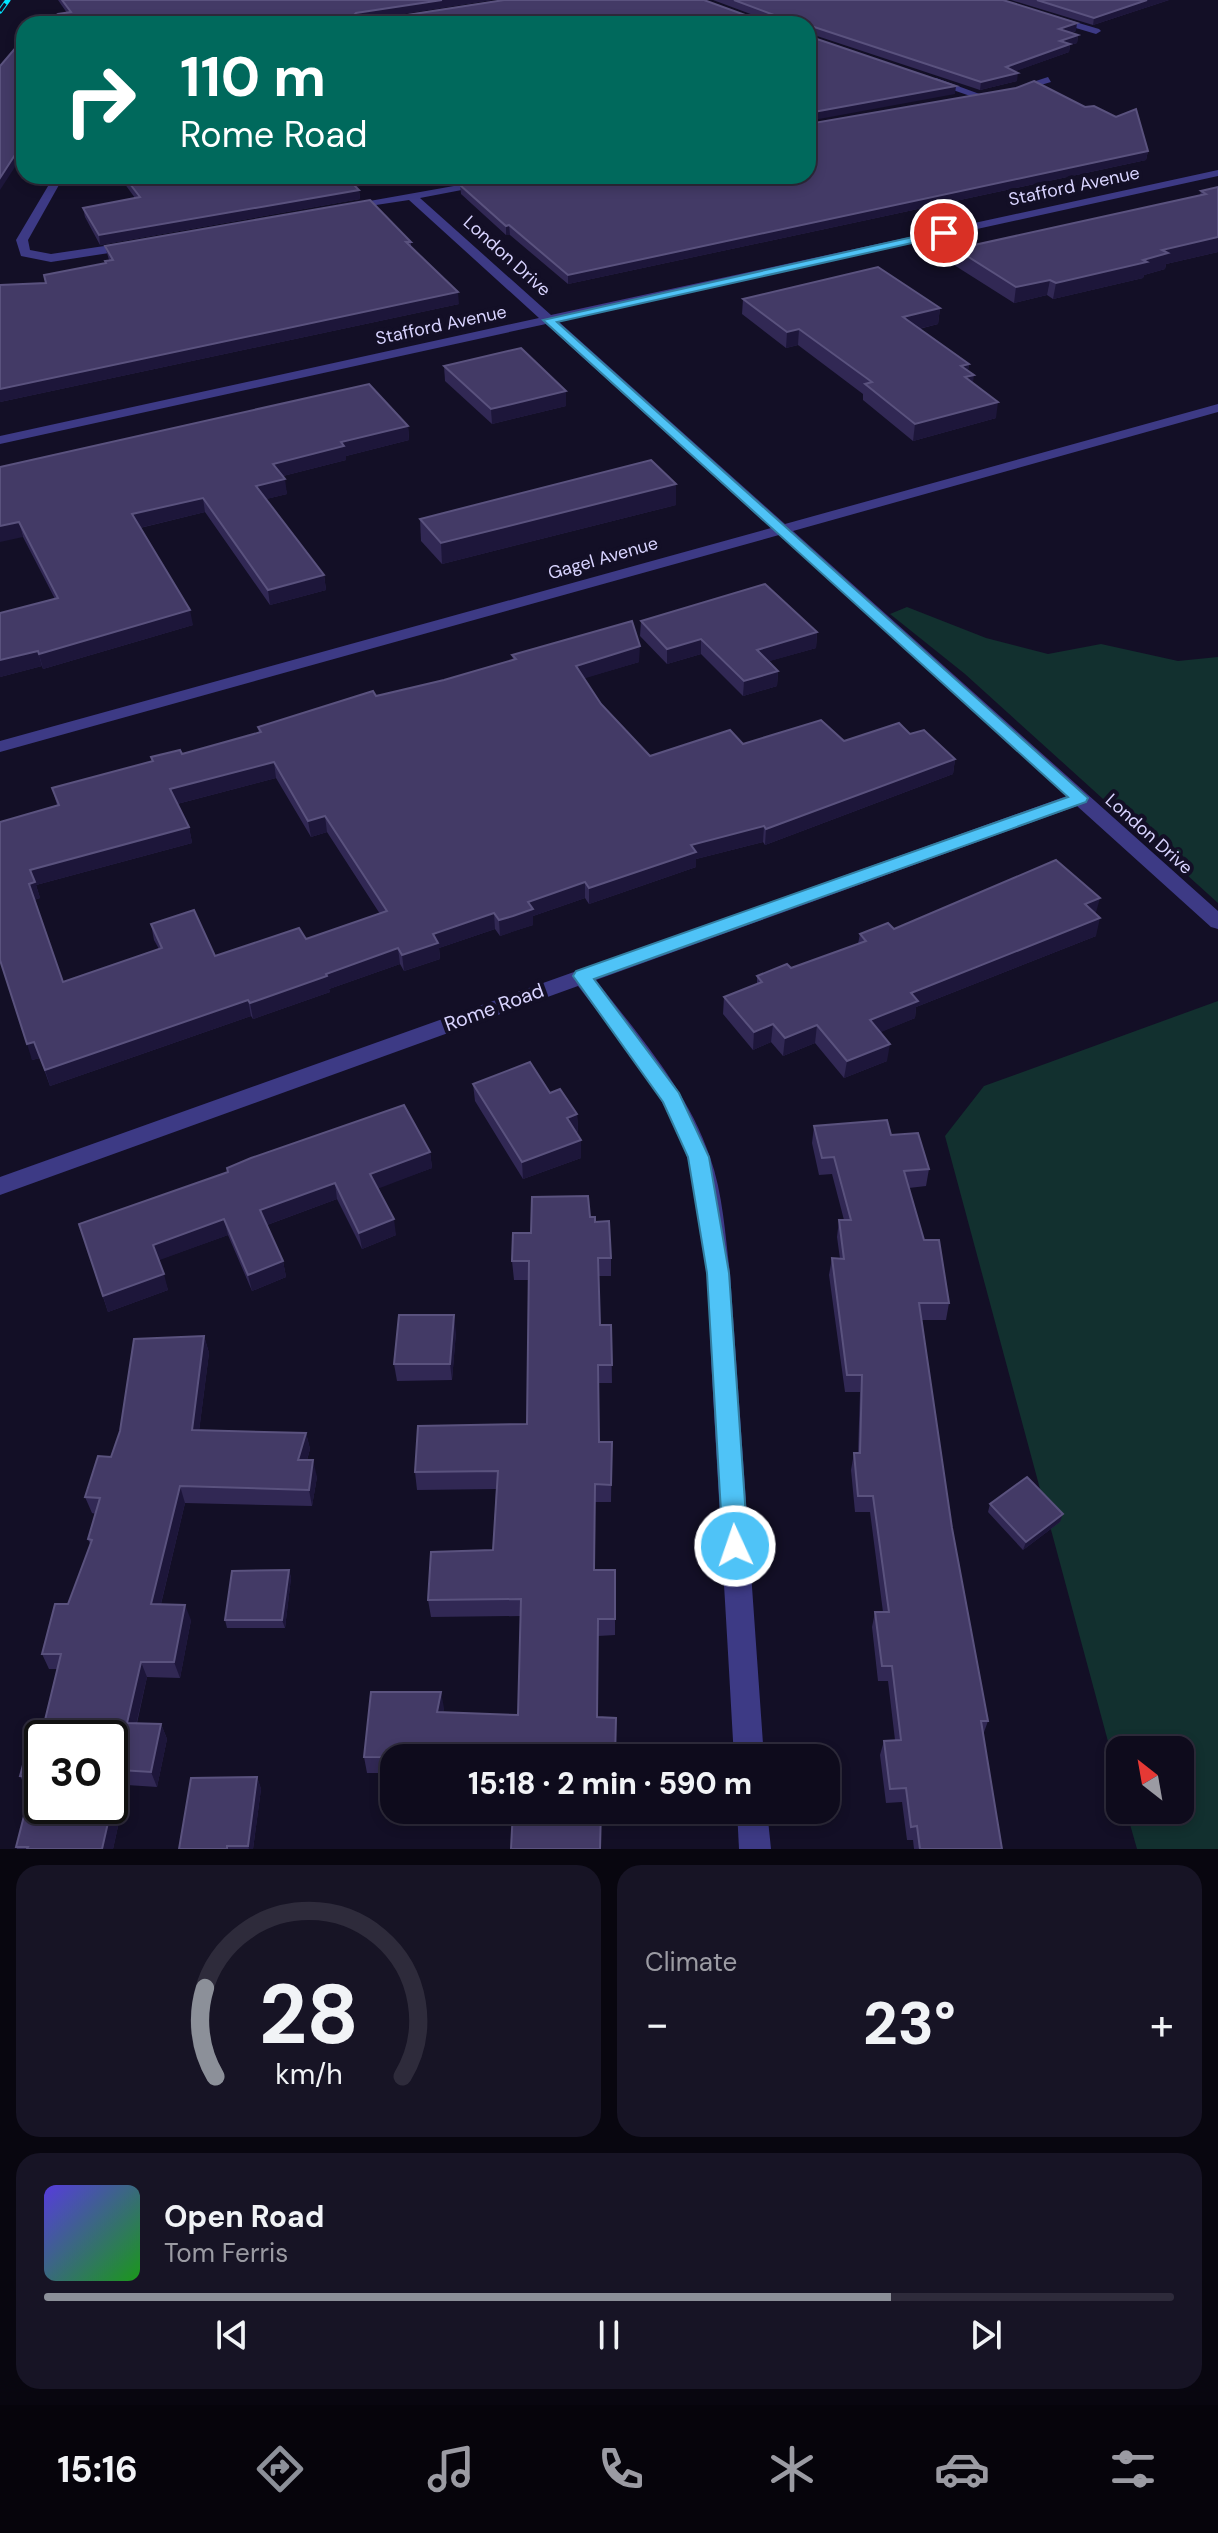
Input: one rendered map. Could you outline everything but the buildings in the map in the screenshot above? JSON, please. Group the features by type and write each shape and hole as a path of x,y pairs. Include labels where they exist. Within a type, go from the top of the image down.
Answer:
{"street":[{"path":"1036,13 1096,31"},
{"path":"923,77 992,94"},
{"path":"949,102 1048,80"},
{"name":"Stafford Avenue","path":"0,440 1218,173"},
{"path":"54,184 22,240 22,250 29,255 70,257 148,243"},
{"path":"334,210 484,184"},
{"name":"London Drive","path":"412,197 1218,922"},
{"name":"Gagel Avenue","path":"0,747 1218,408"},
{"name":"Rome Road","path":"0,1186 1080,798"},
{"path":"582,976 671,1098 698,1157 704,1181 718,1273 748,1744"},
{"path":"753,1824 755,1849"}],"green space":[{"path":"907,607 986,638 1048,654 1101,644 1178,661 1218,657 1218,903 965,674 890,614"},
{"path":"1218,1001 1218,1849 1137,1849 1130,1824 1194,1824 1194,1736 1107,1736 945,1136 984,1086"}],"railway":[{"path":"0,11 8,0"}],"route":[{"path":"735,1546 718,1273 709,1205 698,1157 671,1098 582,976 1080,798 549,320 944,233"}]}
